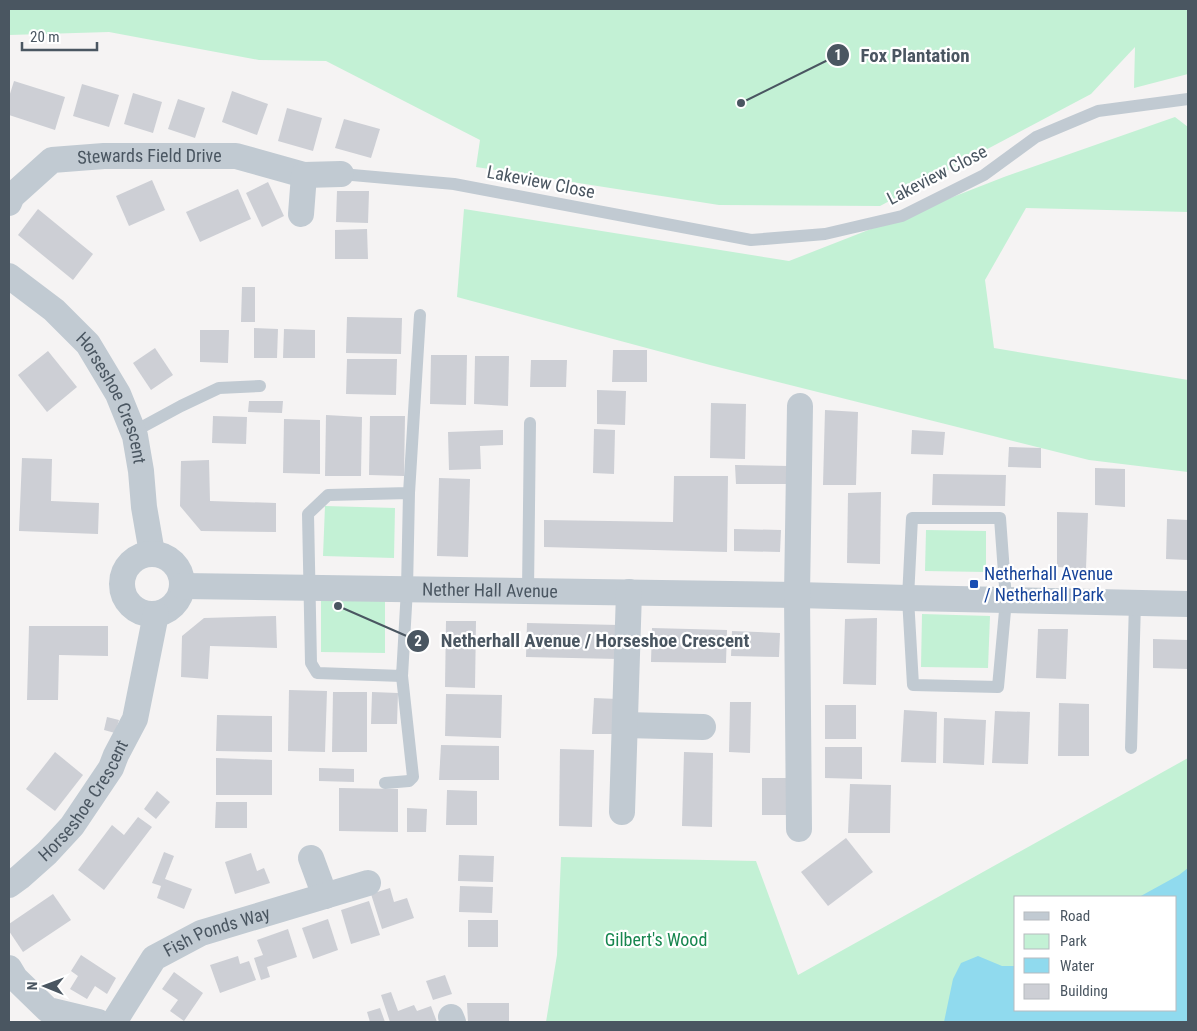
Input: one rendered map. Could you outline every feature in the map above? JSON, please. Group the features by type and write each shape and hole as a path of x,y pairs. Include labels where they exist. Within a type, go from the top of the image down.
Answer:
{"street":[{"name":"Stewards Field Drive","path":"9,203 12,196 52,160 104,156 236,156 304,175 341,174"},
{"path":"301,214 304,175"},
{"name":"Horseshoe Crescent","path":"9,276 54,310 88,344 118,394 133,432 141,471 144,507 152,553"},
{"path":"799,829 797,595 800,406"},
{"path":"152,553 168,557 180,572 182,586 178,601 168,609 156,614 141,613 126,600 122,587 123,574 134,559 152,553"},
{"name":"Nether Hall Avenue","path":"182,586 797,595 1188,604"},
{"path":"622,812 629,592"},
{"name":"Horseshoe Crescent","path":"9,885 46,853 72,826 111,768 135,719 156,614"},
{"path":"625,725 703,727"},
{"path":"311,858 325,896"},
{"name":"Fish Ponds Way","path":"114,1022 154,958 201,933 368,883"},
{"path":"9,968 15,978 48,1010 98,1022"}],"lane":[{"name":"Lakeview Close","path":"454,184 751,240 825,234 902,216 984,175 1036,137 1098,111 1188,99"},
{"name":"Stewards Field Drive","path":"341,174 454,184"},
{"path":"385,783 409,781 413,777 402,676 407,589 409,493 420,315"},
{"path":"133,432 219,388 260,386"},
{"path":"528,591 530,422"},
{"path":"402,676 317,673 312,663 308,514 328,496 409,493"},
{"path":"912,518 1000,518 1006,600 998,686 913,685 908,598 912,518"},
{"path":"1131,748 1135,602"}],"green space":[{"path":"9,9 1188,9 1188,74 1134,88 1135,47 1091,94 880,206 719,205 476,167 480,140 326,61 259,60 109,32 9,35"},
{"path":"1175,117 1188,127 1188,212 1026,208 985,280 994,348 1188,380 1188,472 1089,460 710,365 457,297 464,209 789,261 1004,177"},
{"path":"325,506 395,508 394,558 323,556"},
{"path":"926,530 986,531 986,572 925,571"},
{"path":"321,601 385,601 385,653 321,652"},
{"path":"922,614 990,616 988,668 921,667"},
{"name":"Gilbert's Wood","path":"1188,758 1188,1022 546,1022 557,955 561,857 756,861 798,975"}],"water":[{"path":"1188,868 1188,1022 944,1022 953,979 961,963 978,956 1002,966 1014,966 1014,1011 1177,1011 1177,896 1141,896"}],"building":[{"path":"14,81 65,97 55,130 9,115 9,97"},
{"path":"82,84 119,95 109,127 73,116"},
{"path":"232,91 268,104 257,135 222,122"},
{"path":"133,93 162,102 153,133 124,124"},
{"path":"178,99 205,108 195,138 168,129"},
{"path":"287,108 322,118 313,151 278,141"},
{"path":"344,119 380,129 371,158 335,148"},
{"path":"152,180 165,210 129,226 116,196"},
{"path":"268,182 284,216 262,227 246,193"},
{"path":"238,189 251,219 200,242 186,212"},
{"path":"337,191 369,191 368,223 336,222"},
{"path":"38,209 93,254 73,280 18,235"},
{"path":"367,229 368,259 335,259 335,230"},
{"path":"242,287 255,287 255,322 241,322"},
{"path":"347,317 402,318 401,354 346,353"},
{"path":"254,328 278,329 277,358 254,358"},
{"path":"284,329 315,330 315,358 283,358"},
{"path":"200,330 229,330 228,363 200,362"},
{"path":"155,348 173,375 151,390 133,363"},
{"path":"613,350 647,350 647,382 612,382"},
{"path":"48,351 77,387 47,412 18,375"},
{"path":"431,355 467,355 466,405 430,404"},
{"path":"475,356 509,356 508,406 474,404"},
{"path":"347,359 397,359 396,395 346,394"},
{"path":"531,360 567,360 566,387 530,387"},
{"path":"597,390 626,391 625,425 597,424"},
{"path":"249,401 283,401 282,413 248,412"},
{"path":"711,403 746,404 745,459 710,458"},
{"path":"825,410 858,412 856,485 823,485"},
{"path":"326,415 362,417 361,476 325,476"},
{"path":"213,416 247,417 246,444 212,443"},
{"path":"370,416 405,416 404,476 369,475"},
{"path":"284,419 320,420 320,474 283,473"},
{"path":"594,429 615,430 614,474 593,473"},
{"path":"503,430 503,445 480,446 481,469 449,470 448,432"},
{"path":"912,430 945,432 943,455 911,454"},
{"path":"1009,447 1041,448 1041,468 1008,467"},
{"path":"22,458 52,459 51,501 99,503 98,534 19,531"},
{"path":"209,460 210,501 276,503 276,532 201,531 180,506 181,461"},
{"path":"735,465 789,466 789,484 736,484"},
{"path":"1095,468 1125,469 1125,507 1095,505"},
{"path":"933,474 1006,475 1005,506 932,505"},
{"path":"674,476 728,476 727,552 544,547 544,520 673,522"},
{"path":"439,478 470,479 468,557 437,556"},
{"path":"881,492 880,564 847,563 848,493"},
{"path":"1057,512 1088,513 1086,569 1057,567"},
{"path":"1167,519 1188,520 1188,560 1166,559"},
{"path":"734,529 781,530 780,552 734,551"},
{"path":"276,616 277,648 210,646 208,679 181,677 182,636 204,618"},
{"path":"877,618 876,685 843,684 845,619"},
{"path":"446,621 476,621 475,688 445,687"},
{"path":"527,623 619,625 618,659 526,657"},
{"path":"29,626 108,626 108,656 59,655 58,700 27,700"},
{"path":"652,628 727,630 726,663 651,662"},
{"path":"1038,629 1068,629 1066,679 1036,678"},
{"path":"732,631 780,633 779,657 731,656"},
{"path":"1153,639 1188,640 1188,669 1153,668"},
{"path":"289,690 327,691 325,752 288,751"},
{"path":"333,692 367,692 367,752 332,752"},
{"path":"372,692 398,693 397,724 371,724"},
{"path":"446,694 502,695 501,738 445,736"},
{"path":"594,698 618,699 617,734 592,734"},
{"path":"730,702 751,702 750,753 729,752"},
{"path":"1059,703 1089,704 1089,756 1058,756"},
{"path":"825,705 856,705 856,739 825,739"},
{"path":"904,710 937,712 936,763 901,762"},
{"path":"995,711 1030,712 1028,764 992,763"},
{"path":"217,715 272,716 272,752 216,751"},
{"path":"107,717 119,720 115,733 104,730"},
{"path":"944,718 986,720 984,765 943,763"},
{"path":"441,745 499,746 499,780 439,780"},
{"path":"825,747 862,747 862,779 825,778"},
{"path":"560,749 594,750 592,827 559,826"},
{"path":"55,752 83,775 55,811 26,789"},
{"path":"684,752 713,753 712,827 682,826"},
{"path":"216,758 272,760 272,795 216,795"},
{"path":"319,768 354,769 354,782 319,781"},
{"path":"762,778 793,778 792,815 762,815"},
{"path":"850,784 891,785 890,833 848,833"},
{"path":"339,788 398,789 398,832 339,831"},
{"path":"447,790 477,791 477,825 446,825"},
{"path":"157,791 170,802 156,819 144,809"},
{"path":"216,802 247,802 247,828 215,828"},
{"path":"407,808 427,809 426,832 407,832"},
{"path":"138,817 152,827 104,890 78,870 112,825 124,835"},
{"path":"846,838 873,872 828,906 801,872"},
{"path":"164,852 174,856 165,879 192,889 184,909 157,898 161,886 152,883"},
{"path":"251,853 257,871 264,868 270,883 235,894 225,862"},
{"path":"459,855 494,856 493,882 458,881"},
{"path":"460,886 493,887 492,913 459,912"},
{"path":"390,888 394,902 407,898 414,918 382,929 371,894"},
{"path":"53,894 71,920 23,952 9,931 9,924"},
{"path":"369,901 380,935 351,944 341,910"},
{"path":"328,919 338,950 313,959 302,928"},
{"path":"468,920 498,920 498,947 468,947"},
{"path":"288,929 297,957 267,967 270,977 261,980 254,958 263,955 257,940"},
{"path":"81,955 116,978 107,994 95,986 87,999 70,989 78,976 71,971"},
{"path":"238,956 240,964 249,961 256,980 220,993 210,965"},
{"path":"174,972 203,993 184,1021 170,1011 178,1000 162,989"},
{"path":"445,975 452,994 433,1000 426,981"},
{"path":"391,992 398,1011 414,1005 417,1011 431,1006 437,1022 390,1022 381,995"},
{"path":"467,1003 509,1003 509,1022 468,1022"},
{"path":"380,1008 385,1022 370,1022 367,1012"}],"place":[{"name":"Fox Plantation","path":"741,103"},
{"name":"Netherhall Avenue / Netherhall Park","path":"974,584"},
{"name":"Netherhall Avenue / Horseshoe Crescent","path":"338,606"}]}
